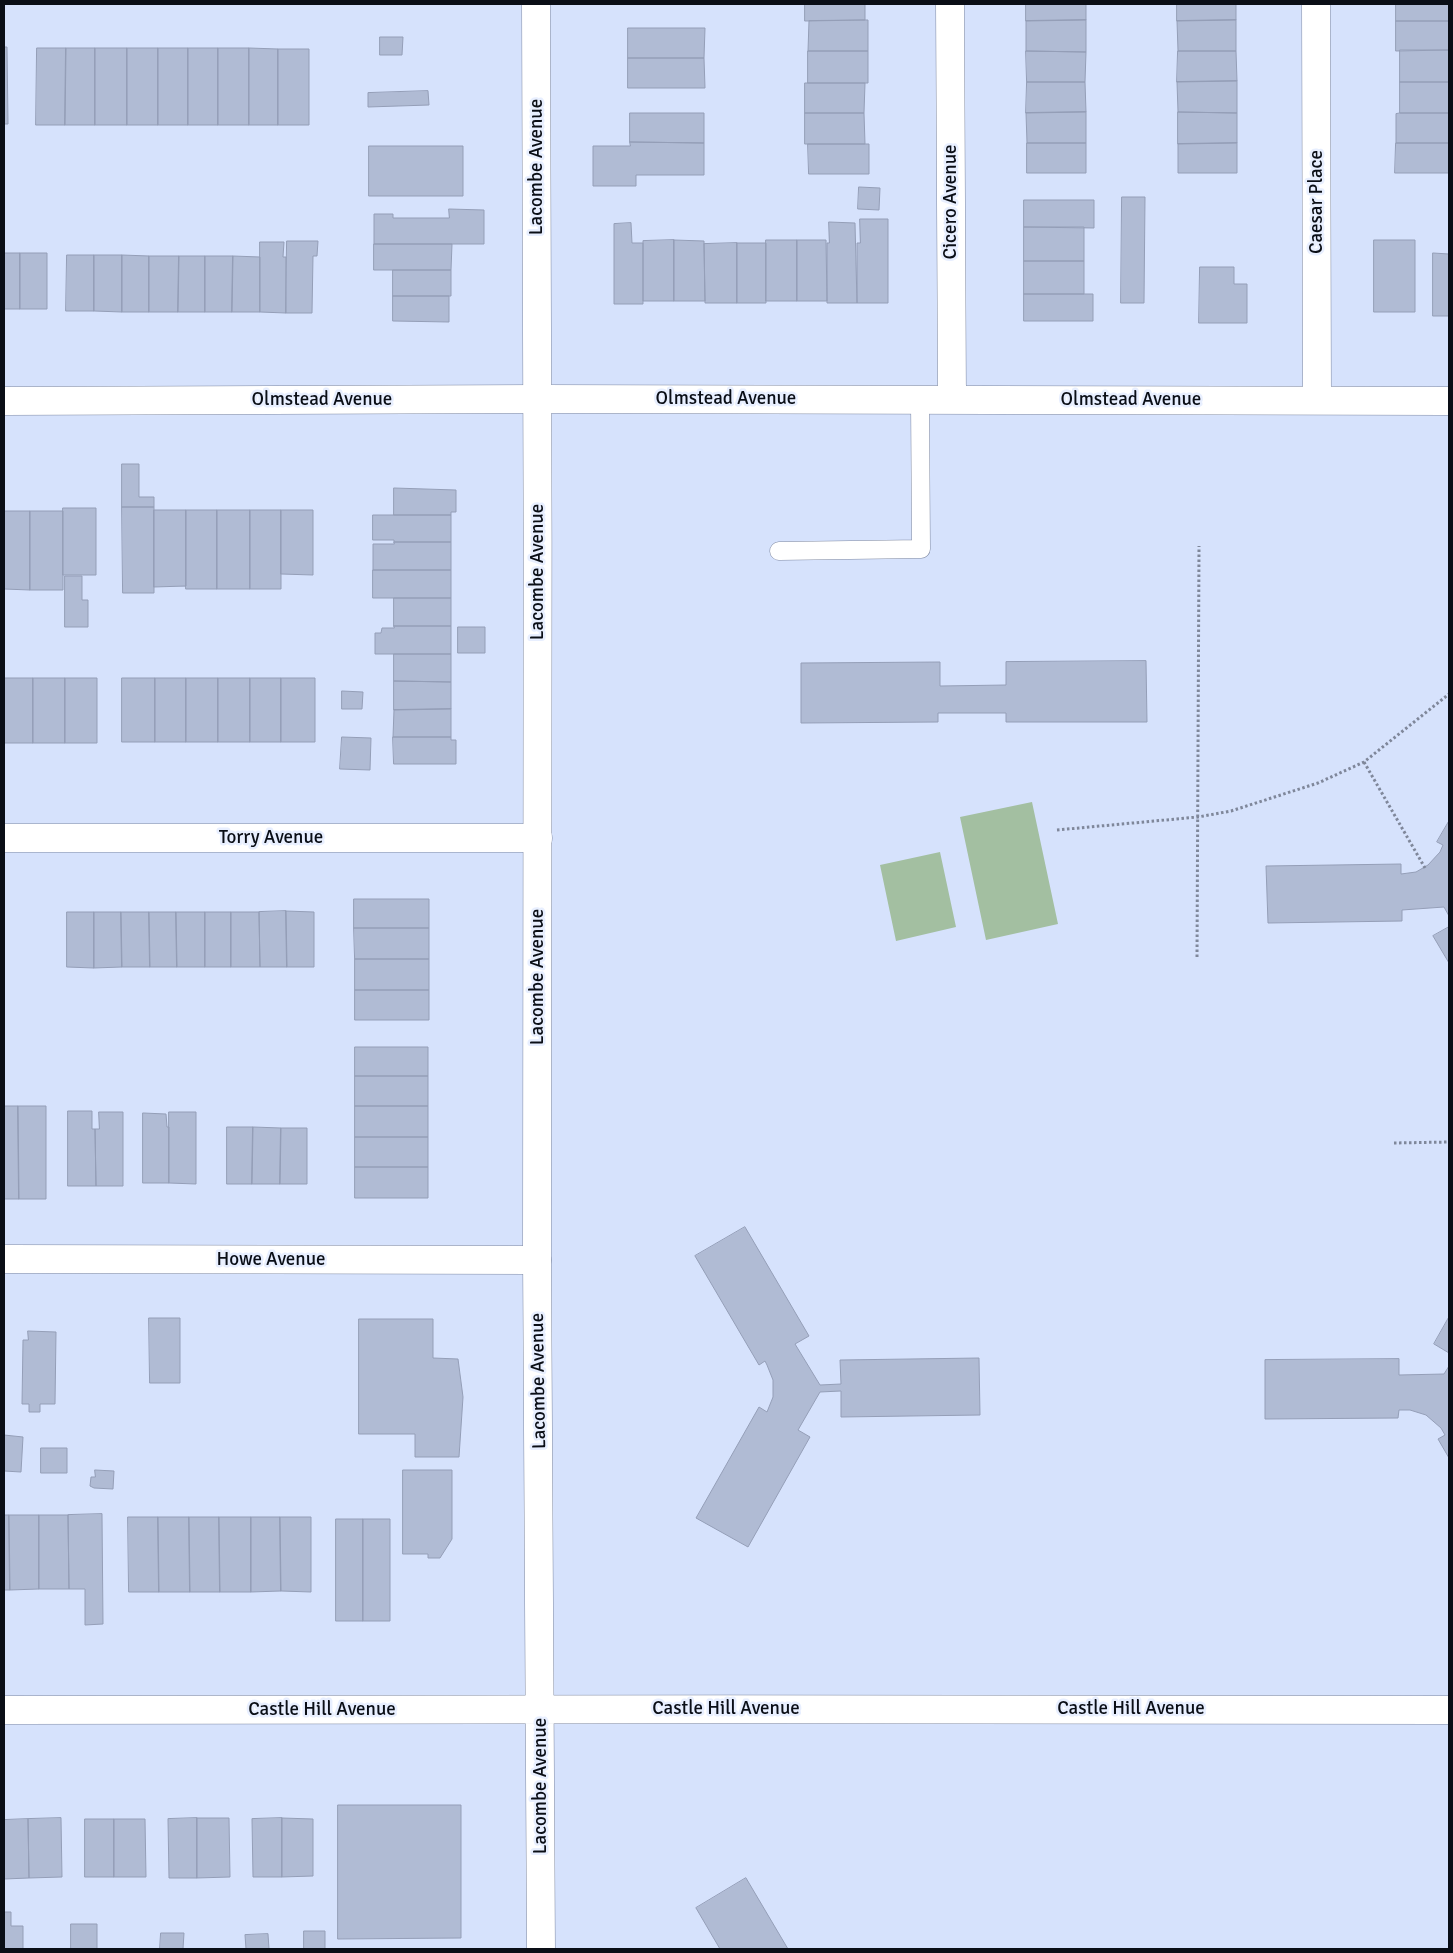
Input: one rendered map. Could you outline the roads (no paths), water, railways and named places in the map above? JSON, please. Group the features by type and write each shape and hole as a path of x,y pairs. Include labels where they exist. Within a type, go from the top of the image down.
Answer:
{"street":[{"name":"Lacombe Avenue","path":"536,4 539,399 538,1260 542,1711 541,1949"},
{"name":"Cicero Avenue","path":"950,4 952,400"},
{"name":"Caesar Place","path":"1316,4 1317,400"},
{"name":"Olmstead Avenue","path":"4,401 539,399 1449,401"},
{"name":"Torry Avenue","path":"4,838 538,838"},
{"name":"Howe Avenue","path":"4,1259 538,1260"},
{"name":"Castle Hill Avenue","path":"4,1710 542,1711 782,1708 1449,1710"}],"lane":[{"path":"779,551 921,549 920,400"}]}
